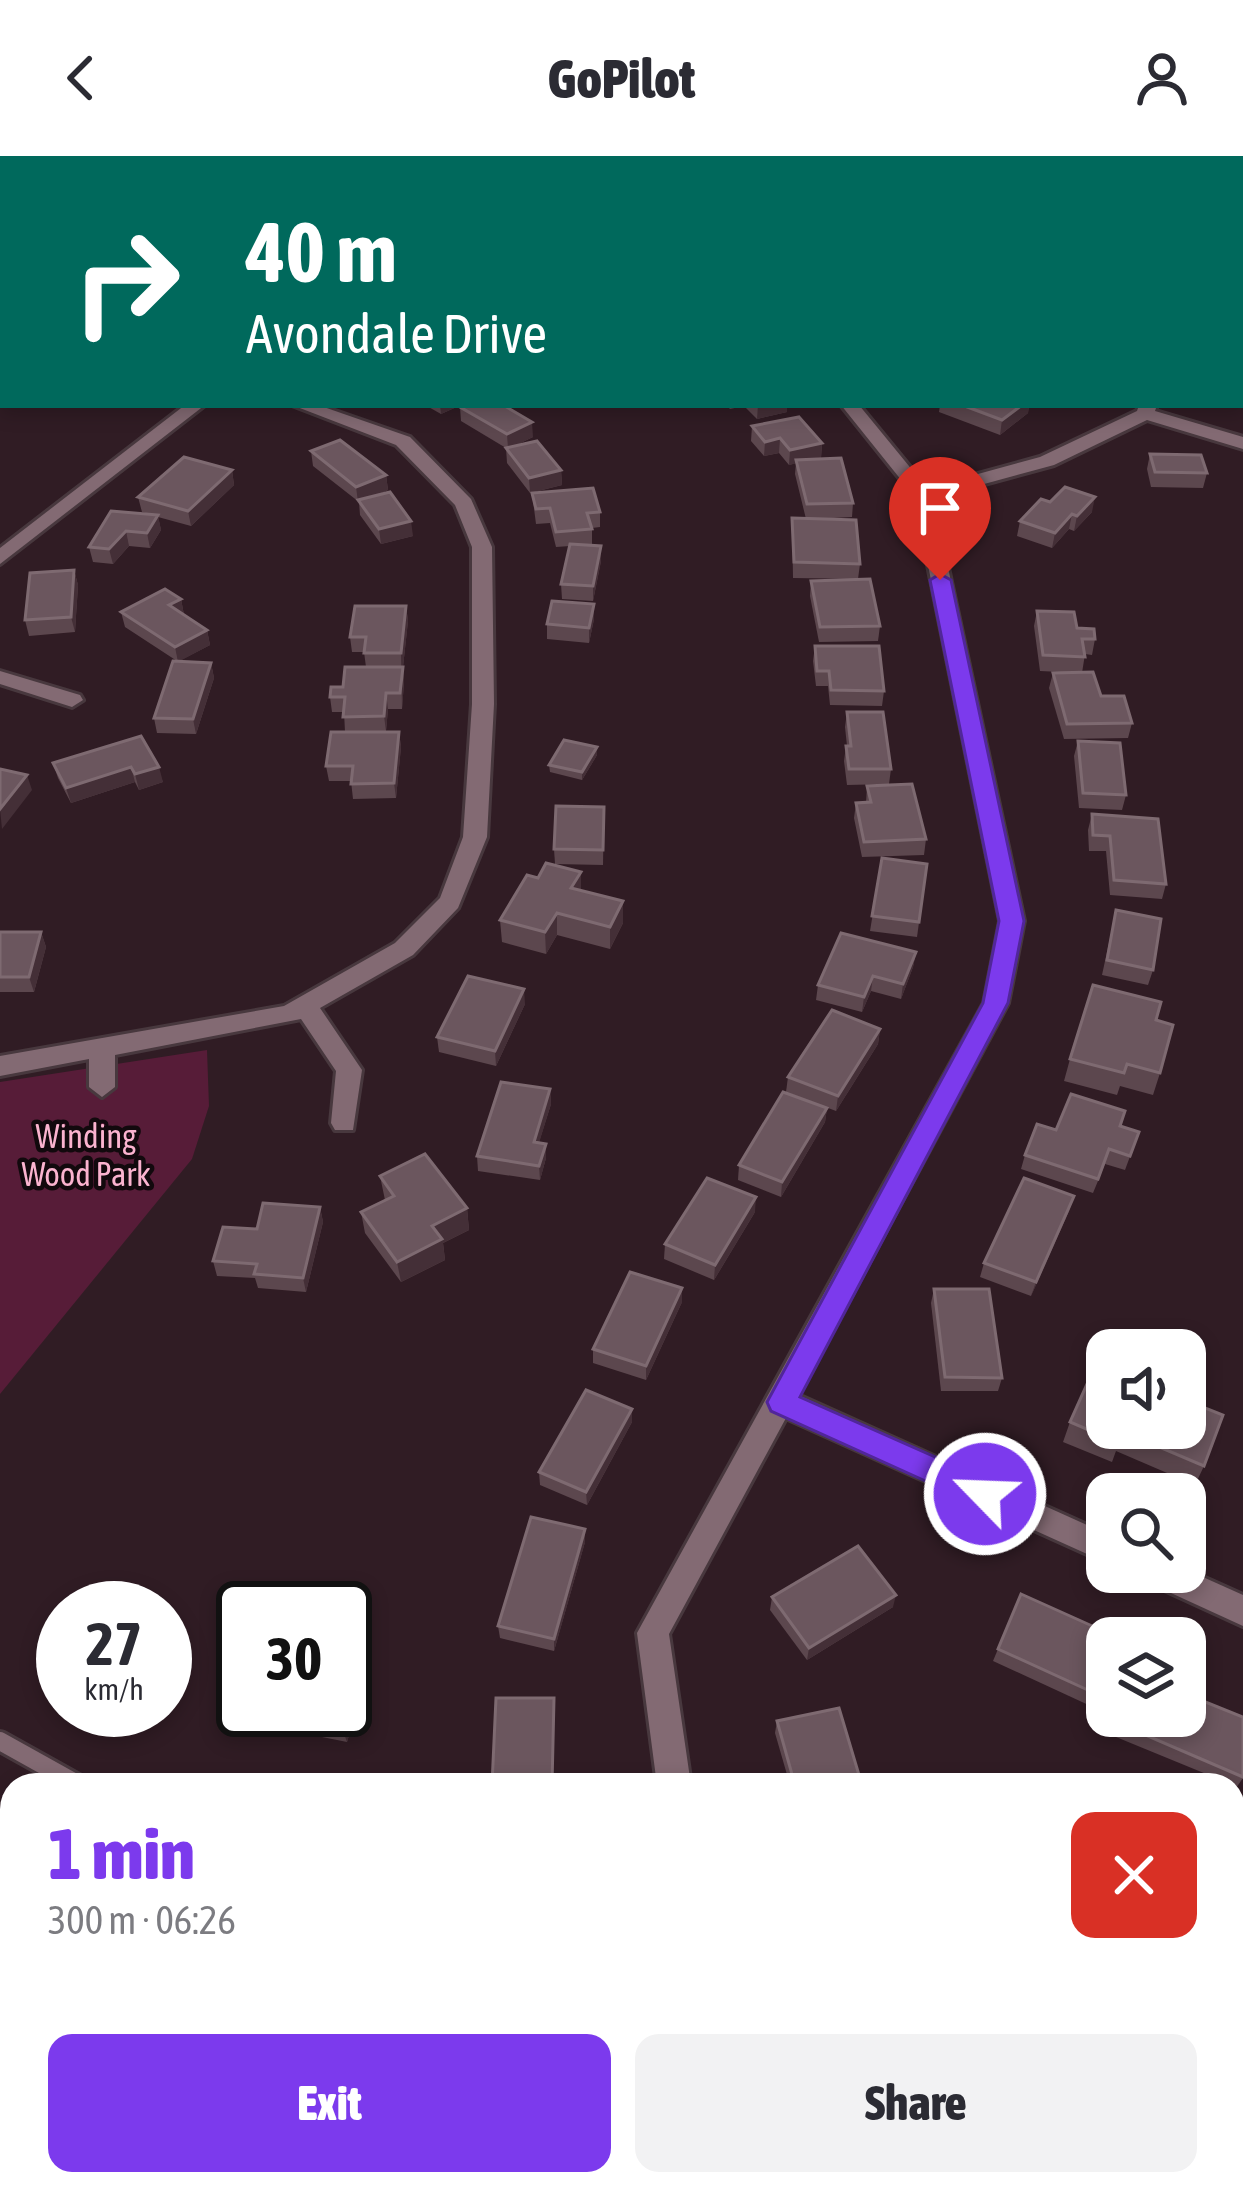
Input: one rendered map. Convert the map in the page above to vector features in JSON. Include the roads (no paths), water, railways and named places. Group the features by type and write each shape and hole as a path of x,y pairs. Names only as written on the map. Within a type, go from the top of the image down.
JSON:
{"street":[{"path":"0,558 192,408"},
{"path":"0,1066 290,1014 404,949 450,902 475,837 483,704 482,547 464,503 432,465 403,441 310,408"},
{"path":"672,1773 652,1633 996,1003 1012,921 922,495 852,408"},
{"path":"922,495 1047,461 1146,410 1243,443"},
{"path":"0,676 72,700"},
{"path":"304,1006 349,1070 344,1123"},
{"path":"102,1047 102,1087"},
{"path":"782,1402 1086,1540"},
{"path":"1205,1593 1243,1610"}],"lane":[{"path":"0,1741 57,1773"}],"park label":[{"name":"Winding Wood Park","path":"86,1155"}]}
